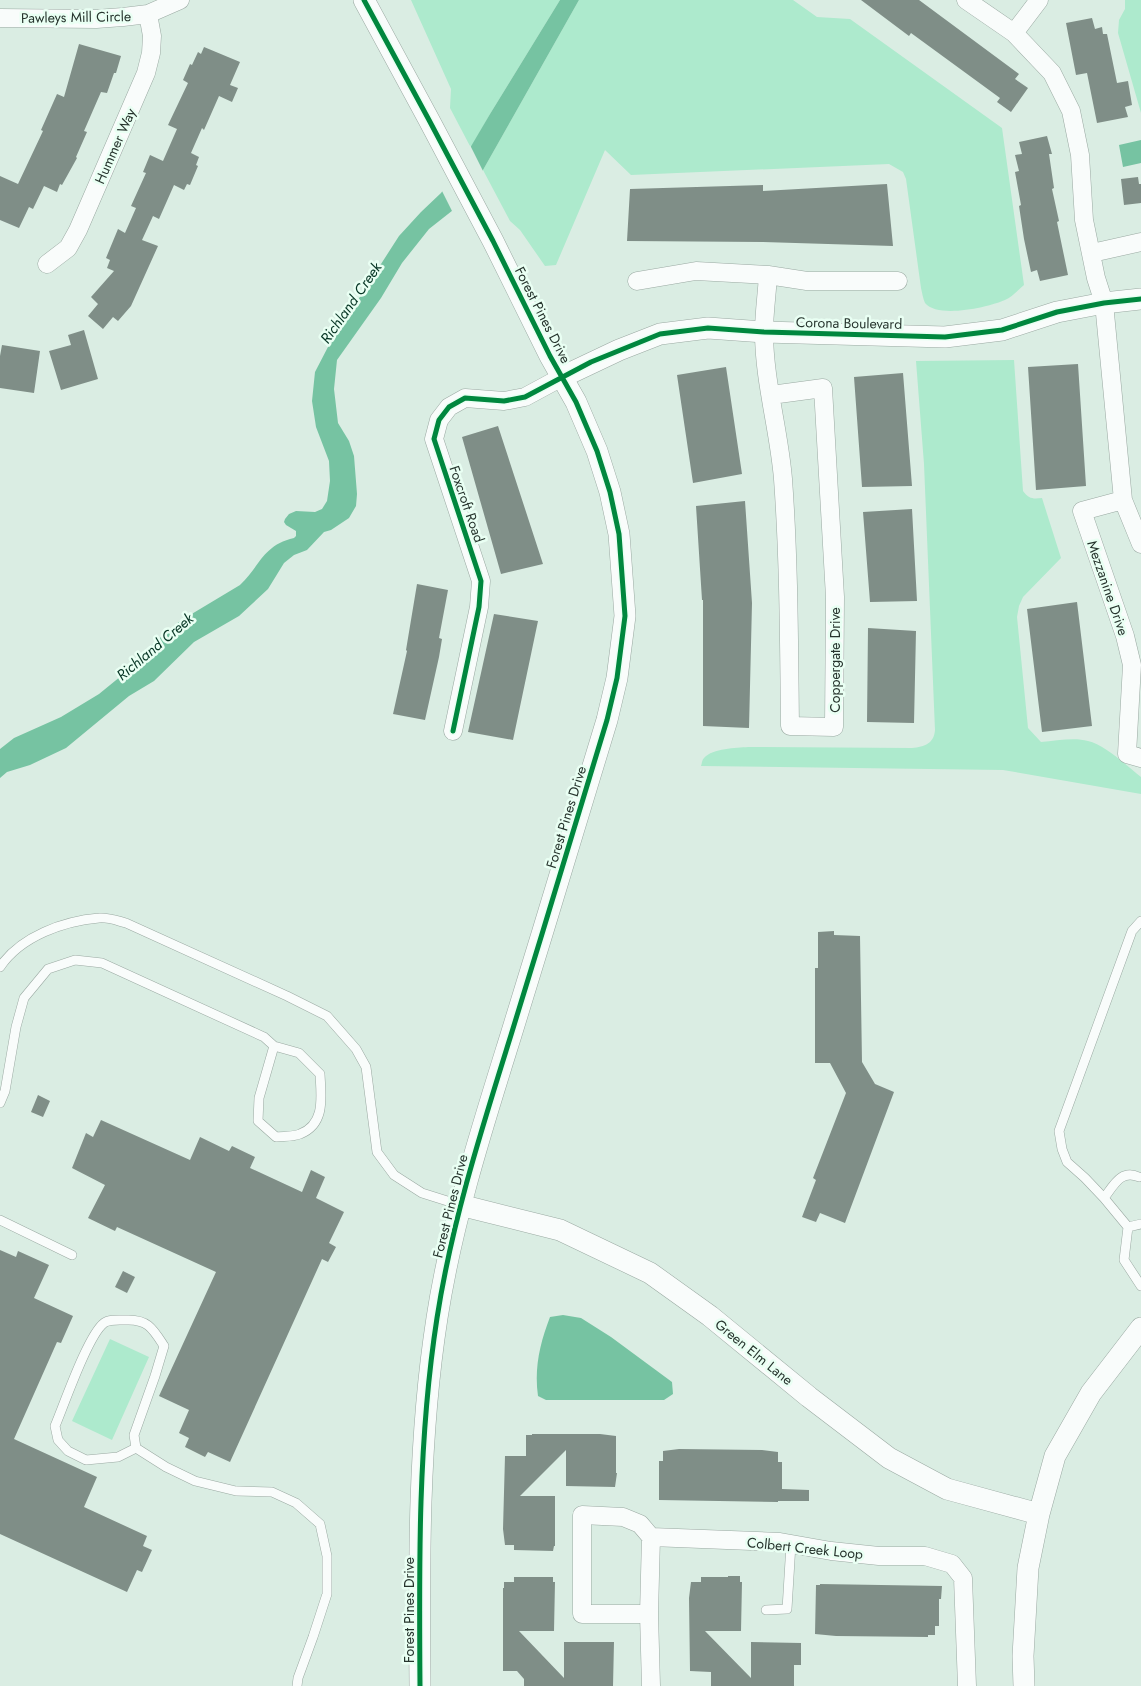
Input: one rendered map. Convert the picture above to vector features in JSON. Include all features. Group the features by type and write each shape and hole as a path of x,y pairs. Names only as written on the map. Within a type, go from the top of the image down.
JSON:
{"street":[{"name":"Pawleys Mill Circle","path":"0,18 96,19 148,14 180,0"},
{"name":"Forest Pines Drive","path":"364,0 429,120 590,432 610,492 619,534 625,616 617,678 607,720 472,1162 460,1205 437,1318 425,1434 420,1520 420,1686"},
{"path":"966,0 1014,32 1052,73 1071,111 1080,155 1084,220 1096,278 1104,303 1123,500 1141,544"},
{"path":"1014,32 1039,0"},
{"name":"Hummer Way","path":"47,264 68,248 78,230 133,106 146,73 151,53 152,36 148,14"},
{"path":"1092,252 1141,242"},
{"path":"637,281 696,271 768,275 807,281 898,281"},
{"name":"Coppergate Drive","path":"768,275 764,332 771,395 783,478 788,588 790,726 834,727 835,588 823,388 771,395"},
{"name":"Corona Boulevard","path":"562,377 619,350 660,334 708,328 764,332 945,337 1002,330 1057,312 1104,303 1141,299"},
{"name":"Foxcroft Road","path":"453,731 480,607 481,581 434,440 438,420 449,407 465,398 504,401 525,397 562,377"},
{"name":"Mezzanine Drive","path":"1123,500 1082,511 1126,636 1132,665 1127,754 1141,758"},
{"name":"Green Elm Lane","path":"460,1205 560,1230 650,1273 710,1316 809,1397 889,1458 947,1489 1039,1514"},
{"path":"1024,1686 1023,1656 1028,1568 1039,1514 1055,1456 1091,1393 1141,1328"},
{"path":"649,1614 582,1614 582,1516 623,1517 640,1524 651,1537 649,1614 651,1686"},
{"name":"Colbert Creek Loop","path":"651,1537 780,1542 831,1551 879,1556 925,1556 952,1564 963,1578 967,1686"}],"lane":[{"path":"0,967 6,958 33,938 62,925 101,918 126,922 328,1016 356,1049 366,1067 378,1152 394,1175 422,1193 460,1205"},
{"path":"1141,921 1132,931 1059,1131 1062,1150 1067,1162 1104,1198 1128,1227 1124,1260 1141,1286"},
{"path":"0,1104 5,1091 16,1027 24,998 48,969 75,960 102,963 264,1037 274,1046 299,1053 320,1074 321,1108 315,1124 299,1135 276,1137 258,1121 259,1098 274,1046"},
{"path":"1104,1198 1121,1176 1132,1174 1139,1177"},
{"path":"0,1220 72,1255"},
{"path":"1128,1227 1141,1224"},
{"path":"136,1319 152,1327 164,1346 134,1435 136,1448 118,1456 86,1460 68,1451 58,1440 56,1426 93,1335 105,1322 136,1319"},
{"path":"136,1448 195,1481 236,1491 272,1492 296,1503 320,1524 327,1556 327,1594 298,1678 297,1686"},
{"path":"766,1610 787,1609 792,1544"}],"shaded area":[{"path":"411,0 560,0 471,148 450,108 451,89"},
{"path":"579,0 793,0 817,17 850,19 1002,128 1024,285 1005,300 988,306 952,311 932,308 925,303 921,288 906,179 903,172 889,164 631,175 605,150 556,265 545,266 520,230 510,221 483,170"},
{"path":"1125,0 1141,0 1141,113 1118,33 1119,20 1125,9"},
{"path":"1014,360 1023,491 1031,498 1042,498 1061,558 1023,597 1019,606 1017,617 1028,728 1041,742 1077,739 1095,743 1116,756 1141,777 1141,794 1003,770 701,766 703,759 713,752 731,748 912,748 921,747 931,741 935,730 924,464 916,361"},
{"path":"110,1339 149,1357 112,1440 72,1421"}],"water":[{"name":"Richland Creek","path":"560,0 579,0 483,170 462,203 429,229 402,263 381,298 337,360 334,389 338,423 349,441 354,456 357,494 356,506 349,518 331,530 324,532 307,550 294,555 284,563 268,589 239,616 194,642 154,681 129,696 66,748 30,765 7,772 0,778 0,749 14,738 61,717 99,694 126,672 154,643 180,621 240,585 269,551 296,536 296,531 284,522 289,514 296,511 315,512 322,509 327,501 330,481 329,461 316,427 312,401 315,372 329,345 399,236 441,193 453,177"},
{"path":"1141,140 1141,163 1123,167 1119,145"},
{"path":"563,1315 581,1318 611,1337 672,1382 673,1394 664,1400 546,1400 538,1396 537,1366 543,1336 550,1317"}],"pier":[{"path":"470,145 484,173 464,205 453,213 441,189"}],"building":[{"path":"861,0 919,0 1019,74 1015,79 1028,88 1011,112 997,102 1000,98 911,33 909,36"},
{"path":"1092,18 1095,29 1102,27 1103,34 1107,34 1117,83 1128,81 1132,105 1125,107 1128,117 1097,123 1087,73 1076,75 1066,23"},
{"path":"79,44 121,56 116,73 114,73 107,93 101,92 84,131 87,132 77,158 62,185 60,184 57,192 44,186 33,209 29,207 19,228 0,220 0,176 18,184 43,131 41,130 57,94 64,97"},
{"path":"204,47 240,62 230,85 238,88 232,102 219,96 204,130 202,128 191,153 199,157 196,165 198,166 190,185 187,184 184,190 174,185 159,219 153,216 142,240 158,246 131,306 118,321 113,317 103,329 88,316 98,304 91,297 114,271 107,268 110,260 106,258 118,229 125,233 136,208 131,206 146,173 143,172 150,155 163,161 177,129 168,125 188,83 183,80 190,64 192,65 198,52 201,54"},
{"path":"1047,136 1052,154 1049,154 1054,188 1052,189 1068,275 1040,281 1037,270 1031,272 1024,239 1019,206 1021,205 1015,172 1019,171 1015,155 1022,154 1019,142"},
{"path":"1138,177 1139,184 1141,184 1141,203 1124,205 1121,179"},
{"path":"887,184 893,246 763,242 627,241 630,189 763,185 763,191"},
{"path":"84,330 98,379 61,390 49,351 71,345 68,335"},
{"path":"2,345 40,351 34,393 0,388"},
{"path":"1078,364 1086,486 1036,490 1028,367"},
{"path":"726,367 742,474 693,483 677,375"},
{"path":"903,373 912,486 862,487 854,377"},
{"path":"498,426 543,564 501,574 462,437"},
{"path":"745,501 752,603 749,728 703,726 703,600 696,506"},
{"path":"912,509 917,601 870,602 863,512"},
{"path":"417,584 448,590 439,638 442,639 439,657 425,720 393,714 407,651"},
{"path":"1077,602 1092,726 1042,732 1027,609"},
{"path":"494,614 538,621 513,740 468,732"},
{"path":"868,628 916,631 914,723 867,722"},
{"path":"834,931 834,935 860,936 862,1062 875,1084 894,1092 845,1223 820,1213 816,1222 802,1217 816,1180 813,1178 846,1093 830,1063 815,1063 815,968 818,968 818,932"},
{"path":"38,1095 50,1101 43,1117 31,1112"},
{"path":"101,1120 190,1160 200,1137 229,1151 232,1146 255,1157 250,1168 302,1192 311,1170 325,1177 316,1198 344,1212 329,1243 336,1247 328,1262 322,1259 230,1462 208,1452 205,1457 185,1447 189,1438 179,1433 189,1410 159,1396 216,1272 117,1227 115,1231 88,1218 105,1185 72,1168 86,1133 93,1137"},
{"path":"0,1250 16,1257 18,1251 49,1265 34,1298 73,1316 61,1343 57,1342 14,1439 97,1477 84,1507 147,1536 143,1546 152,1550 142,1572 137,1570 127,1592 0,1534"},
{"path":"123,1271 135,1277 127,1293 115,1287"},
{"path":"600,1434 616,1436 617,1473 615,1487 566,1486 566,1450 520,1496 555,1496 555,1546 553,1551 514,1550 514,1545 505,1545 503,1529 505,1456 526,1456 526,1435"},
{"path":"679,1449 762,1450 778,1452 778,1462 782,1462 782,1489 809,1490 809,1501 659,1500 659,1461 663,1461 663,1451"},
{"path":"740,1576 740,1582 742,1582 741,1631 705,1631 751,1678 751,1642 801,1643 801,1665 794,1665 794,1686 711,1686 711,1672 690,1671 689,1598 691,1582 701,1582 701,1577"},
{"path":"514,1577 553,1577 553,1582 555,1582 554,1631 519,1631 564,1678 564,1642 614,1642 613,1686 524,1686 524,1679 517,1671 503,1671 503,1588 504,1582 514,1582"},
{"path":"816,1585 942,1586 941,1599 939,1599 939,1626 935,1626 935,1635 928,1635 928,1637 815,1634"}],"cycle path":[{"path":"364,0 493,241 550,356 576,402 597,451 610,492 619,534 625,616 617,678 607,720 479,1140 459,1210 443,1282 431,1364 423,1456 420,1548 420,1686"},
{"path":"453,731 479,607 481,581 434,439 439,420 449,407 465,398 504,401 525,397 591,362 660,334 708,328 764,332 945,337 1002,330 1057,312 1104,303 1141,299"}]}
